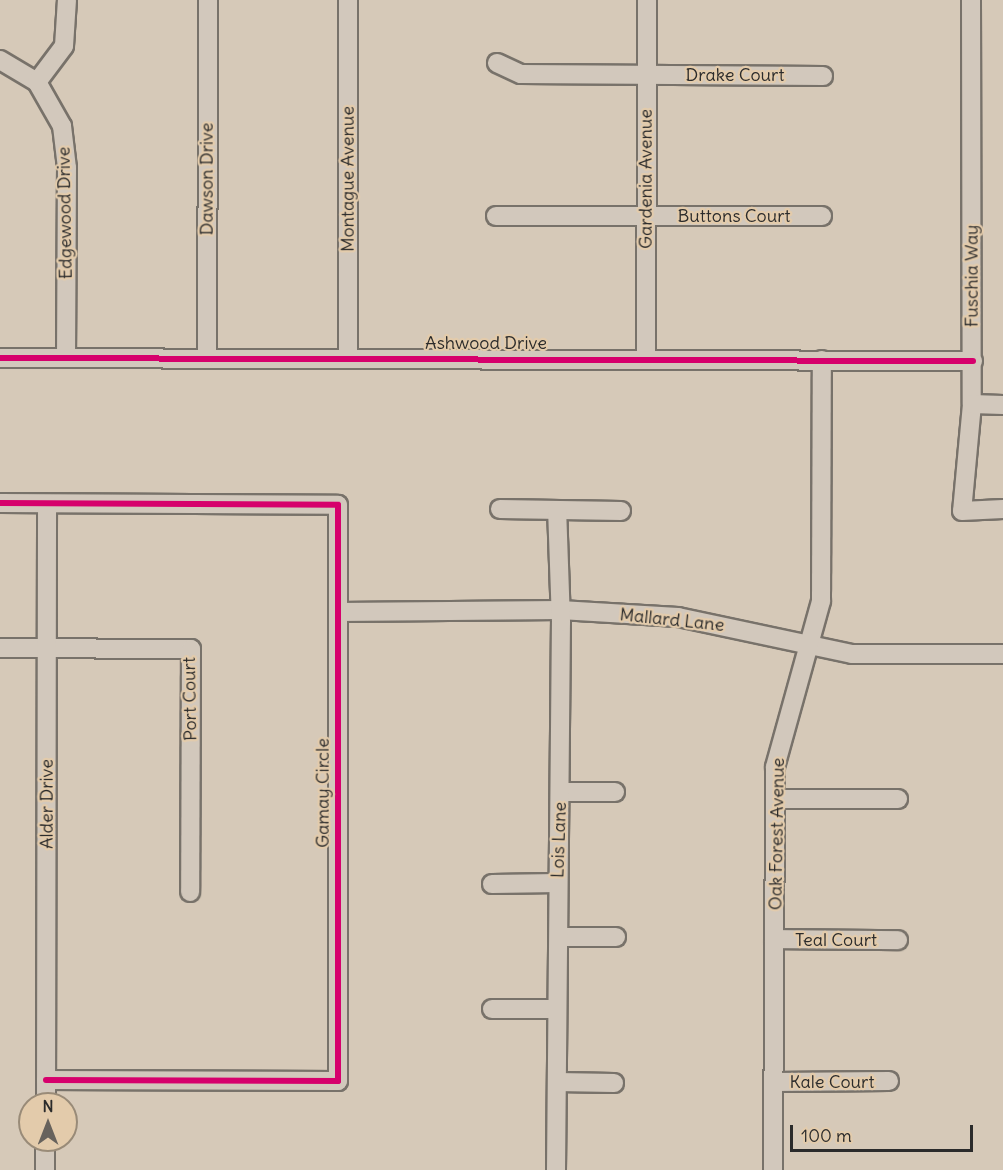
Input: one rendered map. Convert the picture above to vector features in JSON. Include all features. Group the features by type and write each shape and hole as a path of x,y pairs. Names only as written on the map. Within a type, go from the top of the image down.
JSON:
{"street":[{"path":"37,82 64,46 67,0"},
{"name":"Dawson Drive","path":"207,358 208,0"},
{"name":"Montague Avenue","path":"348,0 348,358"},
{"name":"Gardenia Avenue","path":"646,358 647,0"},
{"name":"Fuschia Way","path":"971,0 973,361 972,404 962,511 1003,509"},
{"name":"Edgewood Drive","path":"0,60 37,82 53,104 63,136 66,358"},
{"name":"Drake Court","path":"497,63 521,74 823,75"},
{"name":"Buttons Court","path":"496,216 822,216"},
{"name":"Ashwood Drive","path":"0,358 646,358 973,361"},
{"name":"Oak Forest Avenue","path":"773,1170 775,799 779,746 810,646 822,587 822,360"},
{"path":"972,404 1003,405"},
{"path":"0,503 46,504"},
{"name":"Gamay Circle","path":"46,504 338,505 339,612 338,1080 46,1080"},
{"name":"Alder Drive","path":"46,504 46,1092"},
{"path":"500,510 621,510"},
{"name":"Lois Lane","path":"556,510 560,610 561,792 556,1170"},
{"name":"Mallard Lane","path":"339,612 560,610 703,619 810,646 852,654 1003,654"},
{"path":"0,648 47,648"},
{"name":"Port Court","path":"47,648 191,649 190,892"},
{"path":"561,792 615,792"},
{"path":"775,799 898,800"},
{"path":"492,884 558,883"},
{"path":"559,937 616,937"},
{"name":"Teal Court","path":"774,939 898,940"},
{"path":"492,1008 558,1008"},
{"name":"Kale Court","path":"774,1082 889,1081"},
{"path":"557,1082 614,1083"},
{"path":"45,1152 45,1170"}],"cycle path":[{"path":"0,358 973,361"},
{"path":"0,503 338,505 338,1081 46,1080"}]}
